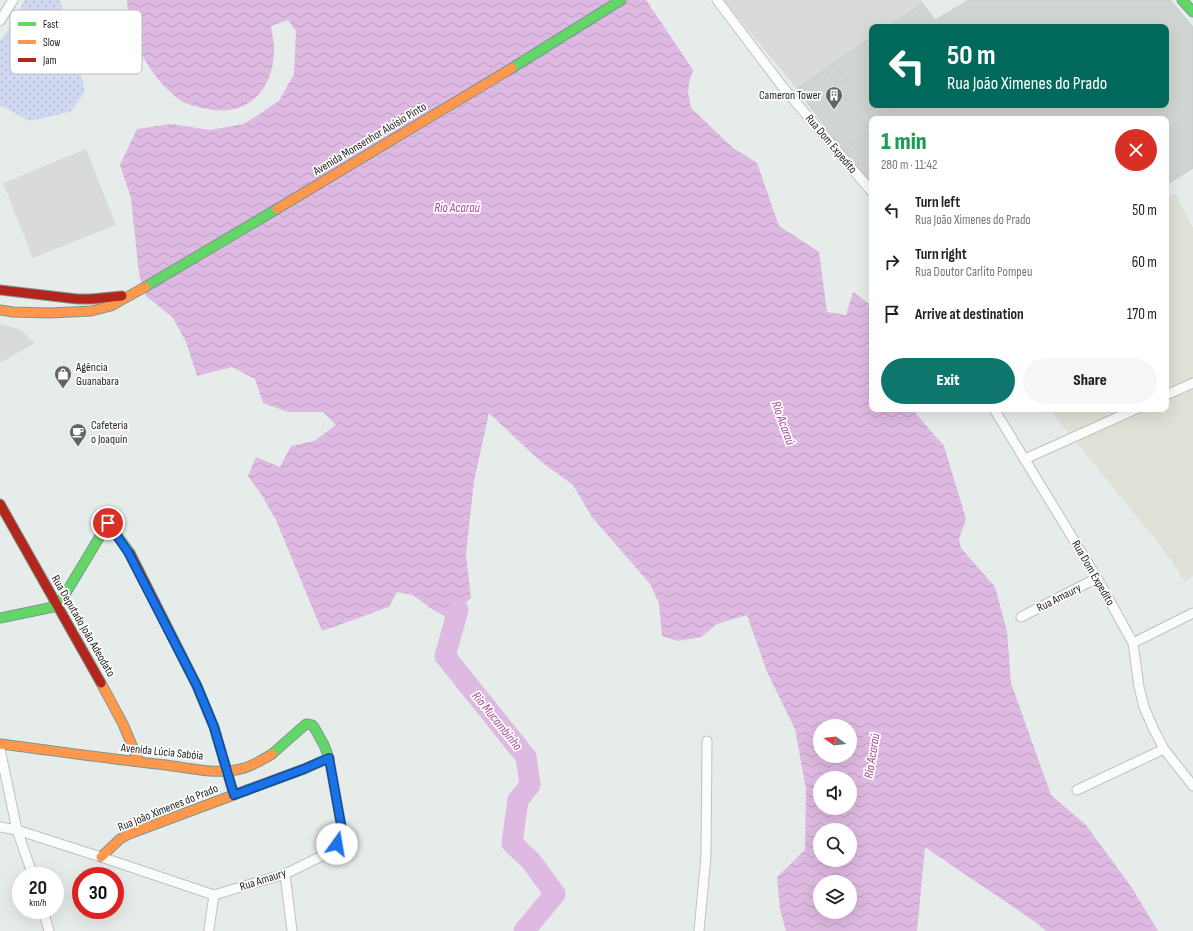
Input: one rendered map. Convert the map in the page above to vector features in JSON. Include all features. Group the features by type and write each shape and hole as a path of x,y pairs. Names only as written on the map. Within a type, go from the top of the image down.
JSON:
{"street":[{"path":"0,21 13,0"},
{"name":"Avenida Monsenhor Aloísio Pinto","path":"0,310 13,312 50,313 91,311 111,306 168,274 489,82 621,0"},
{"name":"Rua Dom Expedito","path":"717,0 782,86 869,188"},
{"path":"1182,0 1193,12"},
{"name":"Avenida Monsenhor Aloísio Pinto","path":"0,290 77,300 91,300 130,295"},
{"path":"1169,394 1193,383"},
{"name":"Rua Dom Expedito","path":"996,412 1097,578 1133,643 1139,687 1144,707 1164,749 1193,786"},
{"path":"1025,459 1129,412"},
{"name":"Rua Deputado João Adeodato","path":"0,504 97,675 123,724 139,762"},
{"path":"0,618 58,606 108,523 128,552 197,686 214,727 234,795"},
{"name":"Rua Amaury","path":"1021,617 1097,578"},
{"path":"1133,643 1193,613"},
{"name":"Avenida Lúcia Sabóia","path":"0,744 228,772 261,762 306,724 309,724 314,727 329,758"},
{"path":"699,931 706,856 706,741"},
{"path":"0,749 17,830 30,867"},
{"path":"1077,790 1164,749"},
{"name":"Rua Amaury","path":"214,895 285,874 322,856 337,844 342,830 329,758"},
{"name":"Rua João Ximenes do Prado","path":"101,857 120,839 129,834 329,758"},
{"path":"0,827 17,830 214,895 210,930 199,931"},
{"path":"285,874 292,931"},
{"path":"46,919 49,931"}],"shaded area":[{"path":"24,0 60,0 63,10 19,10"},
{"path":"723,0 922,0 923,4 893,24 869,24 869,40 797,89"},
{"path":"10,28 10,74 81,74 85,92 70,112 29,121 0,105 0,40"},
{"path":"86,149 116,225 33,258 3,183"},
{"path":"1175,193 1193,228 1193,576 1185,581 1161,546 1051,412 1169,412 1169,195"},
{"path":"0,324 19,329 35,343 0,363"}],"water":[{"name":"Rio Acaraú","path":"127,0 646,0 693,70 688,92 691,108 733,148 757,163 779,226 819,252 827,312 846,315 853,292 869,304 869,412 915,412 944,446 966,519 959,539 961,548 995,587 1007,631 1011,683 1051,795 1086,825 1132,888 1158,931 1046,931 925,847 917,931 786,931 780,909 777,877 805,850 806,789 795,729 767,672 747,615 717,624 701,637 678,641 662,636 659,603 650,584 592,517 573,485 540,461 489,413 474,481 466,554 471,598 448,618 430,608 413,595 397,592 389,607 322,631 276,520 261,494 248,476 256,457 280,467 291,446 314,441 336,425 323,412 288,412 263,403 255,379 232,367 197,376 186,342 173,318 146,296 139,274 131,198 120,165 137,129 171,124 210,130 244,124 279,101 294,74 296,31 288,20 271,26 274,50 272,67 268,79 263,90 255,98 245,105 234,109 208,109 184,102 168,90 152,71 142,54 142,10 128,10"}],"building":[{"path":"969,0 1170,0 1193,27 1193,168 1169,183 1169,116 869,116 869,182 797,89 869,39 869,108 1169,108 1169,24 893,24 923,4 935,20"},
{"path":"863,43 869,52 869,108 899,108 887,116 870,116 834,64"},
{"name":"Cameron Tower","path":"825,71 869,129 869,131 844,151 797,89"}],"waterway":[{"name":"Rio Mucambinho","path":"458,610 445,656 526,757 530,785 518,800 512,843 531,861 555,894 524,931"}],"traffic: fast":[{"path":"512,68 621,0"},
{"path":"1182,0 1193,12"},
{"path":"145,287 277,209"},
{"path":"0,618 58,606 108,523 130,553"},
{"path":"247,790 329,758 314,727 306,724 272,754"}],"traffic: slow":[{"path":"277,209 512,68"},
{"path":"0,310 13,312 50,313 91,311 111,306 145,287"},
{"path":"101,683 123,724 139,762"},
{"path":"0,744 201,770 219,771 246,768 272,754"},
{"path":"101,857 120,839 129,834 247,790"}],"traffic: jam":[{"path":"0,290 77,299 122,296"},
{"path":"0,504 101,683"},
{"path":"130,553 197,686 214,727 234,795"}],"place":[{"name":"Cameron Tower","path":"834,110"},
{"name":"Agência Guanabara","path":"63,389"},
{"name":"Cafeteria o Joaquin","path":"78,447"}],"route":[{"path":"108,523 128,552 197,686 214,727 234,795 329,758 342,830 337,844"}]}
